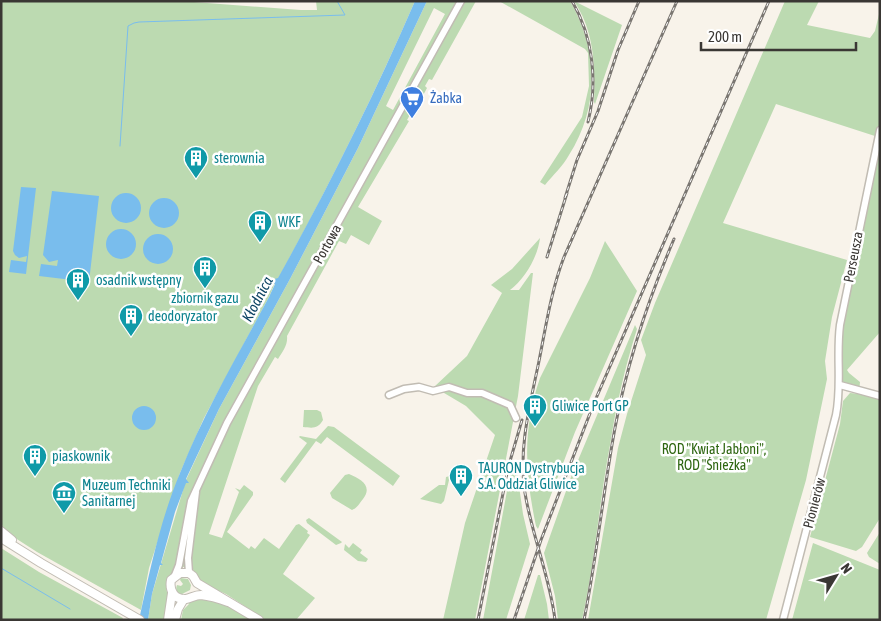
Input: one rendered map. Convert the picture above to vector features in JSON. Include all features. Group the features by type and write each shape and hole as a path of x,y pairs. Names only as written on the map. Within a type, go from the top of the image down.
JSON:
{"main road":[{"path":"1,531 41,563"},
{"path":"1,538 140,620"},
{"path":"1,543 30,560 41,563"},
{"path":"168,620 172,593 170,585 175,575 190,573 196,579 196,592 193,596"},
{"path":"197,584 259,620"},
{"path":"172,593 184,599 201,595 228,602"},
{"path":"175,620 178,609 184,599"}],"street":[{"name":"Portowa","path":"175,575 179,565 189,507 220,437 243,392 461,1"},
{"name":"Perseusza","path":"840,385 838,348 840,325 876,161 880,130"},
{"path":"840,385 880,396"},
{"name":"Pionierów","path":"784,620 836,416 840,385"},
{"path":"389,395 404,389 419,387 433,391 449,387 467,392 482,393 510,405 516,418"},
{"name":"Portowa","path":"190,573 188,558 197,488"}],"green space":[{"path":"1,1 181,1 317,10 316,1 415,1 367,107 333,176 278,279 271,280 271,282 275,283 269,297 204,418 180,473 149,568 141,610 37,552 9,534 1,524"},
{"path":"427,1 476,1 432,80 429,79 425,86 427,88 413,114 411,113 407,120 409,121 358,207 382,221 369,245 351,235 346,244 339,241 287,336 287,342 283,351 278,359 275,357 258,386 209,534 222,538 239,492 235,488 240,490 244,485 253,492 253,495 227,532 249,549 251,546 255,549 264,538 279,549 296,525 299,524 310,535 283,574 315,598 296,620 266,620 226,594 203,584 192,568 176,566 166,585 168,600 164,620 148,620 152,594 186,480 219,409 290,279 358,148","holes":["434,8 445,14 393,110 386,106"]},
{"path":"499,1 570,1 586,39 592,78 586,117 567,159 545,185 540,182 582,117 589,86 588,53 585,49"},
{"path":"574,1 622,25 595,104 594,63 590,38 581,13"},
{"name":"ROD \"Kwiat Jabłoni\", ROD \"Śnieżka\"","path":"785,1 819,1 807,25 870,38 875,31 880,10 880,332 847,370 860,382 859,393 880,400 880,518 862,547 856,551 810,537 840,424 843,401 850,393 860,394 840,385 838,348 878,137 776,104 723,223 847,260 832,317 825,361 827,379 806,480 766,620 588,620 618,448 646,355 641,340 655,303"},
{"path":"540,238 537,252 530,267 521,280 510,290 519,290 531,273 533,273 518,396 475,620 443,620 465,523 495,435 466,406 434,387 467,356 502,293 491,285 512,269"},
{"path":"605,241 637,291 575,432 538,529 529,488 527,452 530,416 534,397 540,378 590,278"},
{"path":"635,325 637,329 612,430 582,620 558,620 555,596 544,553 571,477"},
{"path":"304,410 317,410 321,412 323,420 315,427 303,427"},
{"path":"328,426 334,427 400,476 393,486 327,437 321,444 316,441 285,483 280,479 307,443 299,437 316,439"},
{"path":"512,471 517,472 523,514 530,544 506,620 483,620 509,480"},
{"path":"349,474 364,483 367,490 357,507 352,510 332,498 330,493 345,475"},
{"path":"450,476 444,501 441,504 420,499 439,485 445,485 446,477"},
{"path":"309,518 342,542 336,545 307,523 306,520"},
{"path":"880,532 880,564 869,557 867,553"},
{"path":"353,543 362,550 360,553 368,559 366,562 358,561 344,550 345,544 349,548"},
{"path":"813,543 880,570 880,620 792,620"},
{"path":"1,548 39,572 123,618 122,620 1,620"},
{"path":"538,575 540,575 549,620 524,620"},
{"path":"181,578 188,579 191,585 190,590 180,595 176,588 177,585 181,586 183,584 180,580"},
{"path":"198,597 226,604 252,620 181,620 183,610 189,604 188,602"}],"water":[{"path":"415,1 427,1 358,148 290,279 219,409 186,479 189,483 186,483 175,512 161,563 163,565 160,565 152,594 148,620 139,620 161,527 189,450 269,297 275,284 271,280 278,278 350,141"},
{"path":"21,187 36,188 26,274 9,272 11,260 26,262 27,256 19,258 13,251"},
{"path":"52,191 99,196 89,282 39,276 41,264 57,266 58,260 49,262 43,255"},
{"path":"126,193 136,198 141,208 136,218 126,223 116,218 111,208 116,198"},
{"path":"164,198 174,203 179,213 174,223 164,228 154,223 149,213 154,203"},
{"path":"121,229 131,234 136,244 131,254 121,259 111,254 106,244 111,234"},
{"path":"158,234 168,239 173,249 168,259 158,264 148,259 143,249 148,239"},
{"path":"144,406 152,410 156,418 152,426 144,430 136,426 132,418 136,410"}],"waterway":[{"path":"120,146 128,26 139,22 345,15 337,1"},
{"path":"1,568 70,609"}],"railway":[{"path":"572,1 585,29 592,60 593,91 588,122"},
{"path":"565,198 577,160 598,111 618,50 639,1"},
{"path":"555,620 553,604 525,493 523,460 529,410 559,270 677,1"},
{"path":"514,620 541,540 594,403 769,1"},
{"path":"547,257 567,193"},
{"path":"584,620 620,404 639,332 674,239"},
{"path":"478,620 508,468 522,420"}],"place":[{"name":"Żabka","path":"412,119"},
{"name":"sterownia","path":"196,179"},
{"name":"WKF","path":"260,243"},
{"name":"zbiornik gazu","path":"205,289"},
{"name":"osadnik wstępny","path":"78,301"},
{"name":"deodoryzator","path":"131,337"},
{"name":"Gliwice Port GP","path":"535,427"},
{"name":"piaskownik","path":"35,477"},
{"name":"TAURON Dystrybucja S.A. Oddział Gliwice","path":"461,497"},
{"name":"Muzeum Techniki Sanitarnej","path":"64,514"}],"water label":[{"name":"Kłodnica","path":"257,299"}]}
